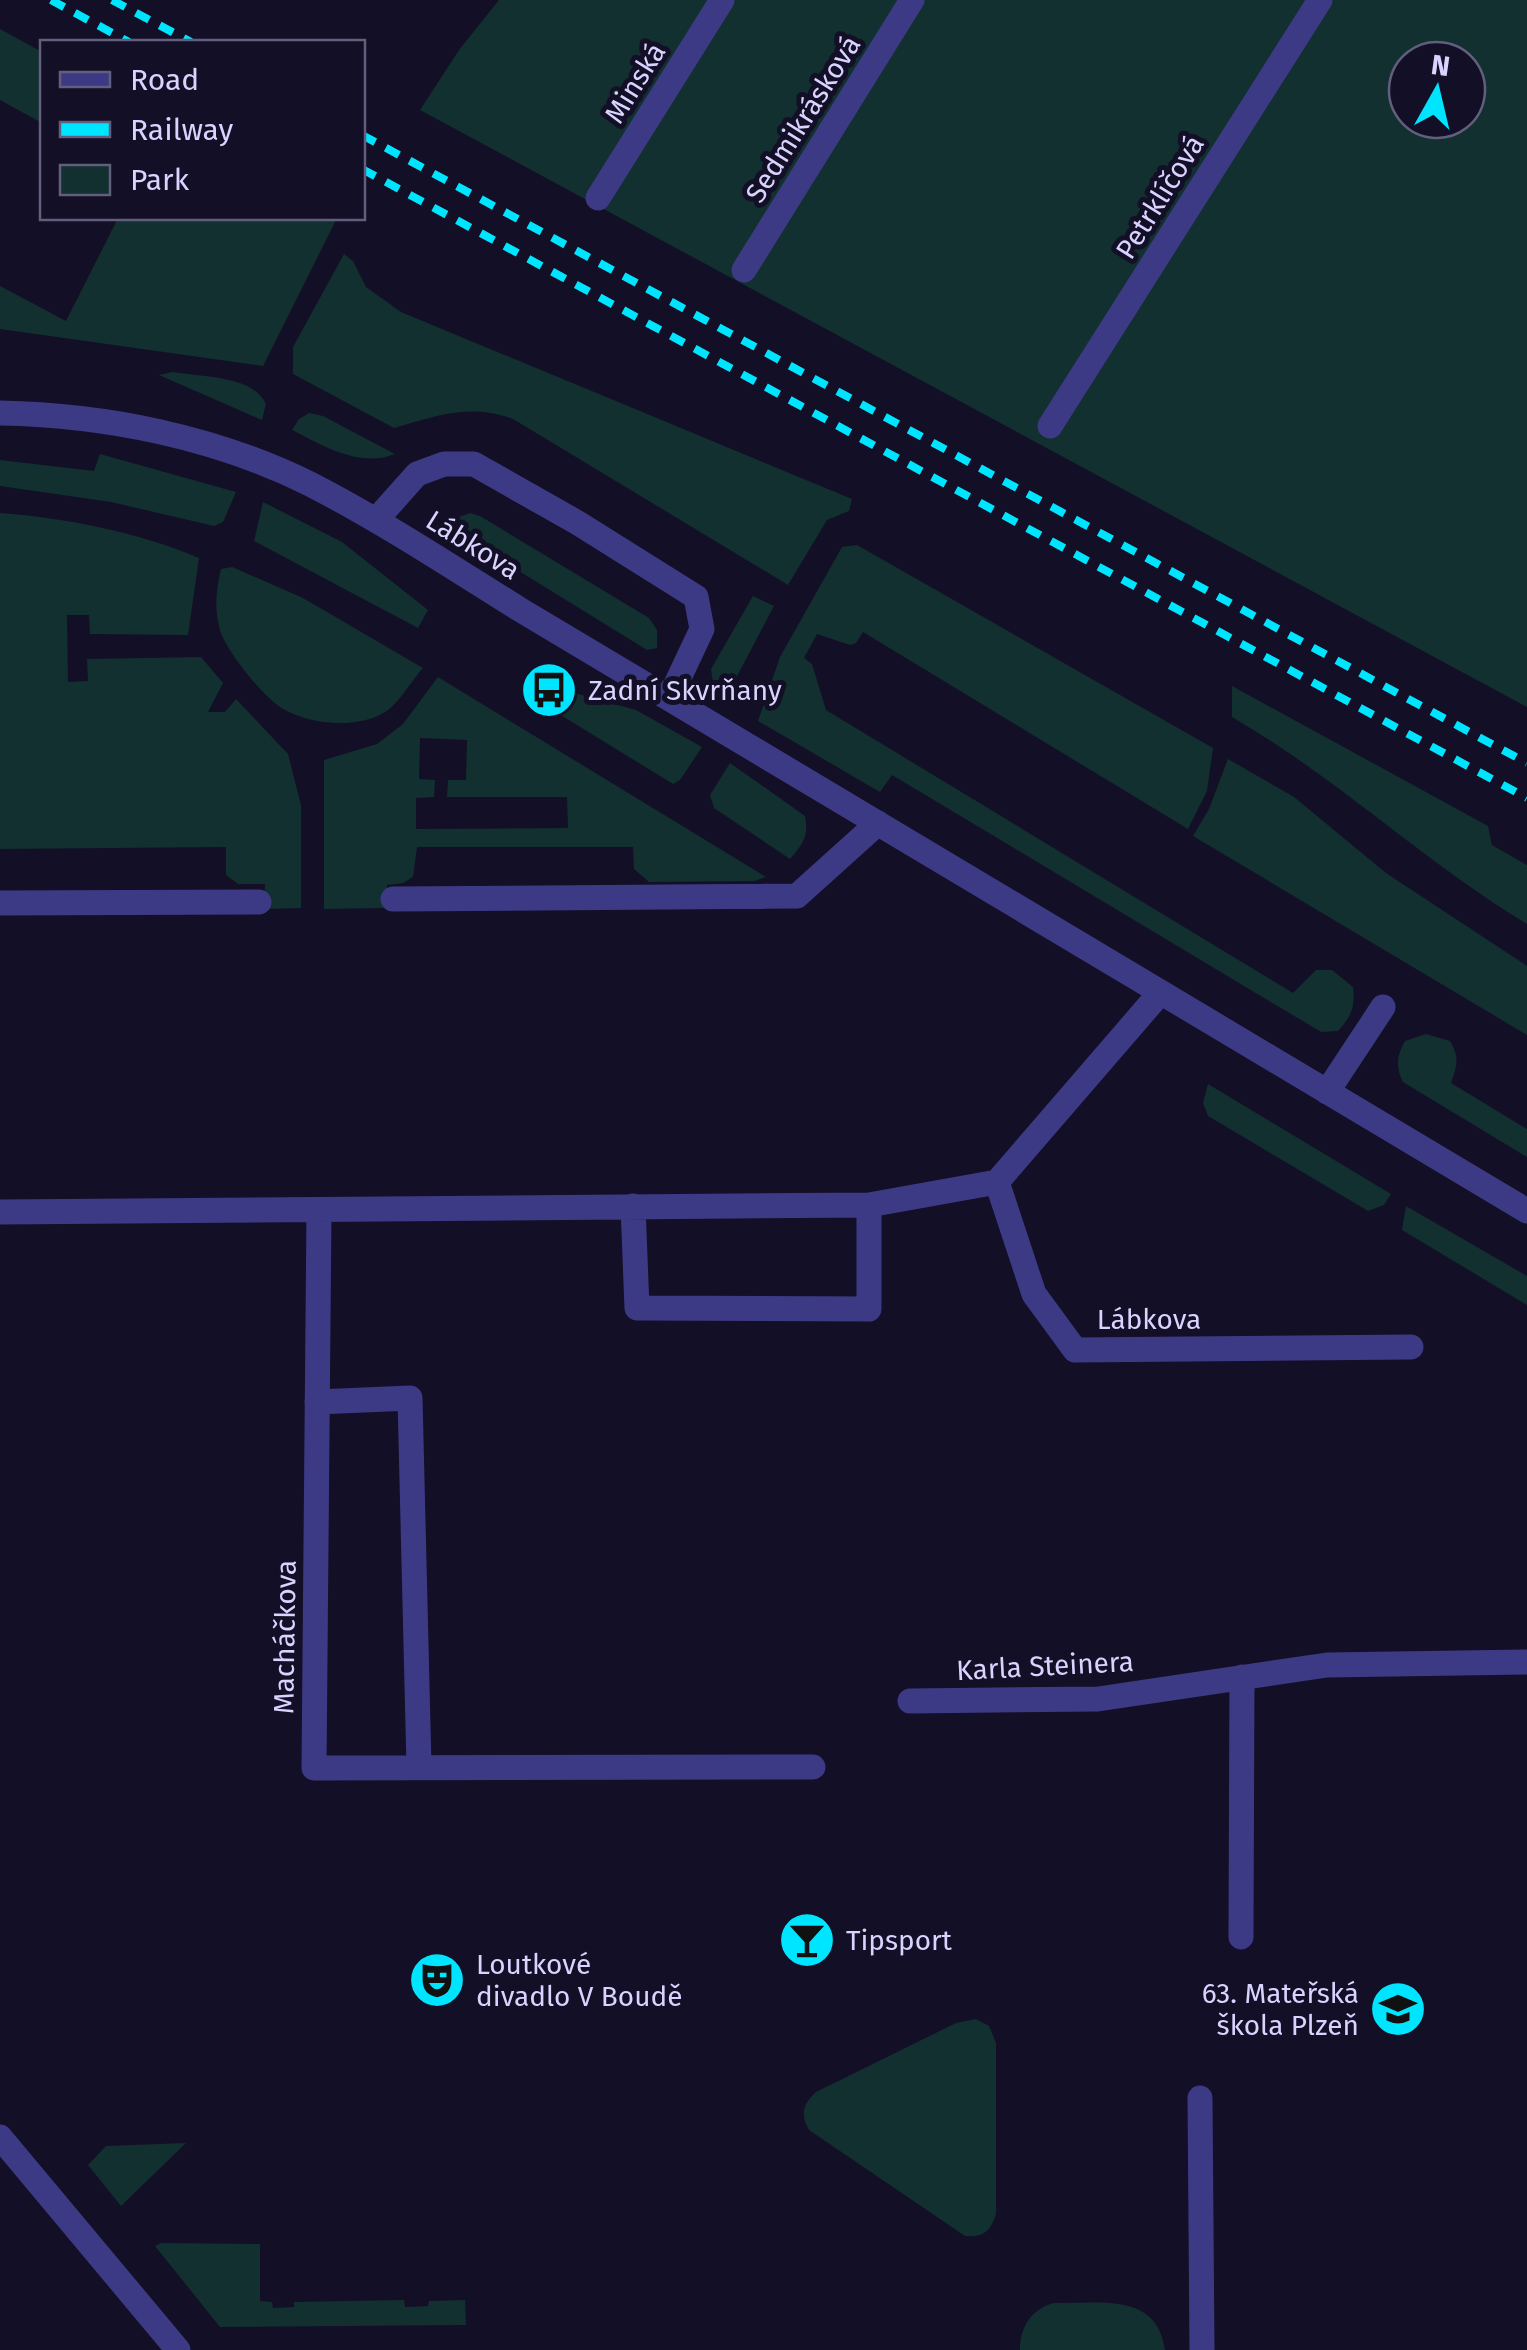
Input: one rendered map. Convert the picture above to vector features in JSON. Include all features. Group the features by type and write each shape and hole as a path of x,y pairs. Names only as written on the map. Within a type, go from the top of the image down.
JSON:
{"street":[{"name":"Minská","path":"598,198 722,0"},
{"name":"Sedmikrásková","path":"744,270 912,0"},
{"name":"Petrklíčová","path":"1050,426 1320,0"},
{"name":"Lábkova","path":"0,413 91,419 180,436 308,483 376,520 1527,1212"},
{"path":"376,520 417,474 444,464 474,464 578,523 696,597 702,629 670,698"},
{"path":"394,899 797,896 878,823"},
{"path":"0,903 259,902"},
{"path":"0,1212 869,1205 997,1182 1160,992"},
{"path":"1326,1092 1384,1007"},
{"name":"Lábkova","path":"997,1182 1034,1294 1075,1350 1411,1347"},
{"path":"633,1206 637,1308 869,1309 869,1205"},
{"name":"Macháčkova","path":"319,1210 314,1768 814,1767"},
{"path":"317,1402 410,1398 419,1767"},
{"name":"Karla Steinera","path":"910,1701 1098,1699 1327,1665 1527,1662"},
{"path":"1241,1937 1242,1677"},
{"path":"1200,2098 1202,2350"},
{"path":"0,2137 178,2350"}],"green space":[{"path":"499,0 1527,0 1527,707 420,110 459,50"},
{"path":"0,29 40,51 40,122 0,100"},
{"path":"117,220 336,220 263,366 0,329 0,286 66,321"},
{"path":"344,254 353,261 366,287 401,312 852,499 849,511 827,520 788,585 513,419 467,412 394,428 293,374 293,347"},
{"path":"173,372 225,379 250,387 266,404 262,420 159,375"},
{"path":"309,413 323,416 395,454 382,458 355,457 292,430"},
{"path":"100,454 236,492 223,522 214,526 111,502 0,486 0,460 94,471"},
{"path":"263,502 342,542 428,610 418,628 254,541"},
{"path":"0,513 101,528 199,558 188,635 90,634 89,615 67,615 68,682 88,681 87,659 201,657 223,683 208,712 225,712 236,699 288,754 301,805 301,908 264,909 265,884 238,884 226,875 226,847 0,849"},
{"path":"470,513 649,618 657,630 657,648 647,650 451,529 451,520"},
{"path":"857,545 1213,748 1207,791 1188,829 863,632 850,645 817,634 804,658 812,664 826,710 1293,993 1316,970 1332,970 1353,987 1351,1011 1338,1031 1321,1032 892,775 880,792 758,721 780,657 842,547"},
{"path":"232,567 303,598 423,668 393,706 364,721 321,722 283,709 247,673 220,630 216,607 219,577 221,569"},
{"path":"753,596 774,606 725,699 714,689 711,669"},
{"path":"438,677 766,877 754,881 649,882 634,869 633,847 417,847 413,877 387,885 385,908 324,909 324,760 377,744 403,724","holes":["420,738 467,740 466,780 448,780 447,797 567,797 568,828 416,829 416,798 434,797 435,780 419,779"]},
{"path":"1232,686 1488,826 1492,845 1527,865 1527,924 1452,874 1308,766 1232,717"},
{"path":"560,689 636,710 702,747 680,780 673,784 546,706"},
{"path":"1228,759 1294,797 1386,873 1527,966 1527,1035 1193,836 1209,809"},
{"path":"730,763 805,816 804,839 790,859 714,808 710,795"},
{"path":"1426,1034 1450,1041 1456,1062 1451,1083 1527,1129 1527,1157 1403,1082 1398,1066 1402,1046 1405,1041"},
{"path":"1208,1084 1391,1194 1384,1205 1368,1211 1208,1116 1203,1103"},
{"path":"1406,1206 1527,1276 1527,1305 1402,1230"},
{"path":"976,2019 989,2026 996,2043 996,2214 985,2232 965,2236 809,2130 804,2114 816,2092 956,2023"},
{"path":"186,2143 121,2206 88,2165 106,2146"},
{"path":"260,2244 260,2301 272,2302 273,2308 294,2307 294,2302 404,2300 405,2307 428,2306 429,2301 465,2300 466,2325 220,2327 155,2246"},
{"path":"1054,2303 1107,2303 1138,2309 1160,2331 1165,2350 1020,2350 1028,2320"}],"railway":[{"path":"51,0 125,40"},
{"path":"112,0 187,40"},
{"path":"365,137 1527,763"},
{"path":"365,171 1527,798"}],"place":[{"name":"Zadní Skvrňany","path":"549,690"},
{"name":"Tipsport","path":"807,1940"},
{"name":"Loutkové divadlo V Boudě","path":"437,1980"},
{"name":"63. Mateřská škola Plzeň","path":"1398,2009"}]}
